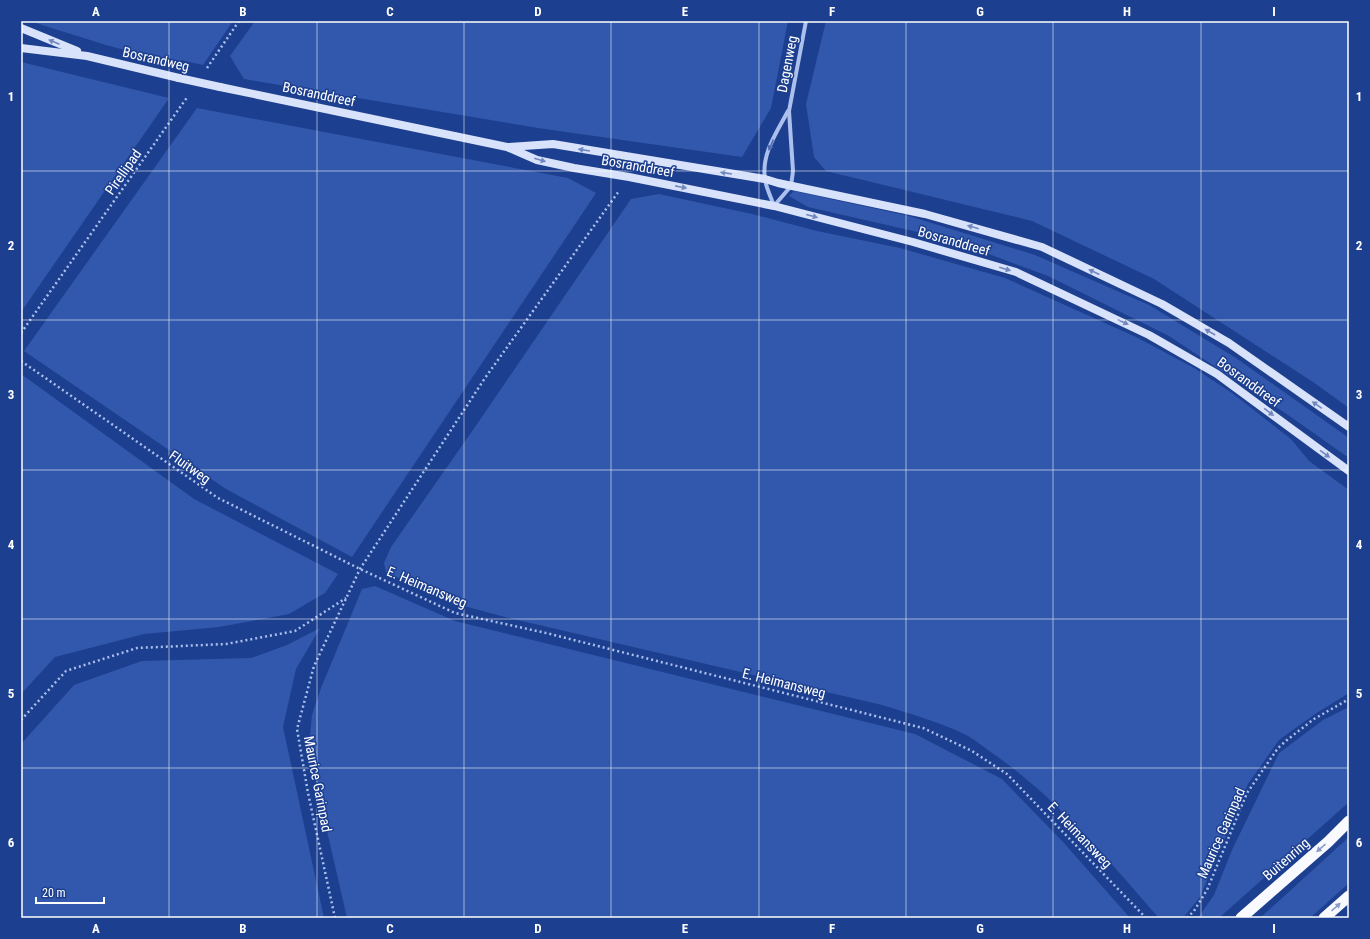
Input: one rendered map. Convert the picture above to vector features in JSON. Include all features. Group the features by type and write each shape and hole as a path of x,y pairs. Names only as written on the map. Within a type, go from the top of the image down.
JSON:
{"highway":[{"name":"Buitenring","path":"1241,918 1328,842 1349,821"},
{"path":"1324,918 1349,896"}],"main road":[{"path":"21,28 87,56"},
{"path":"21,48 87,56"},
{"name":"Bosrandweg","path":"87,56 220,87"},
{"name":"Bosranddreef","path":"220,87 507,147 537,160 574,168 629,177 774,206 913,242 1016,272 1149,335 1217,374 1349,471"},
{"name":"Bosranddreef","path":"507,147 553,144 765,179 791,186 925,214 1042,247 1162,304 1230,343 1349,427"}],"street":[{"name":"Dagenweg","path":"791,186 793,171 789,111 806,21"},
{"name":"Dagenweg","path":"774,206 765,179 764,164 770,146 789,111"},
{"path":"774,206 791,186"}],"path":[{"path":"204,72 239,21"},
{"name":"Pirellipad","path":"21,333 192,91"},
{"name":"Maurice Garinpad","path":"335,918 308,793 297,729 314,666 360,569 485,378 629,177"},
{"name":"Fluitweg","path":"21,361 218,498 360,569"},
{"name":"E. Heimansweg","path":"360,569 455,613 546,633 923,728 972,751 1007,774 1144,917"},
{"path":"21,720 66,670 137,648 226,644 296,631 346,598"},
{"name":"Maurice Garinpad","path":"1187,918 1194,911 1207,890 1247,793 1278,748 1286,740 1314,719 1349,699"}],"shaded area":[{"path":"29,21 233,21 203,65 181,60 181,65 106,45"},
{"path":"255,21 788,21 771,108 742,157 538,128 244,79 230,56"},
{"path":"826,21 1349,21 1349,408 1313,382 1154,279 1032,221 826,171 814,157 806,104"},
{"path":"21,62 169,98 21,312"},
{"path":"197,108 568,178 596,193 352,557 226,489 24,351"},
{"path":"794,191 909,216 1035,255 1149,305 1236,358 1349,438 1349,458 1288,415 1169,336 1048,276 948,239 808,207 789,196"},
{"path":"659,194 752,214 817,231 900,248 1005,278 1136,337 1194,368 1232,393 1291,439 1309,461 1349,490 1349,693 1315,714 1279,740 1248,784 1200,897 1183,918 1159,918 1121,874 1062,811 1018,773 968,736 958,731 882,705 505,617 449,602 386,572 384,563 391,547 631,199"},
{"path":"21,374 194,499 338,574 325,593 289,614 219,627 144,634 55,657 21,694"},
{"path":"375,586 455,621 915,734 1002,779 1064,843 1130,918 347,918 309,746 312,715 321,688 362,589"},
{"path":"320,628 296,669 283,727 324,918 21,918 21,744 74,685 142,661 251,658 287,645"},
{"path":"1349,707 1349,802 1219,918 1198,918 1214,895 1232,850 1279,753 1323,720"},
{"path":"1349,837 1349,883 1310,918 1260,918"}]}
